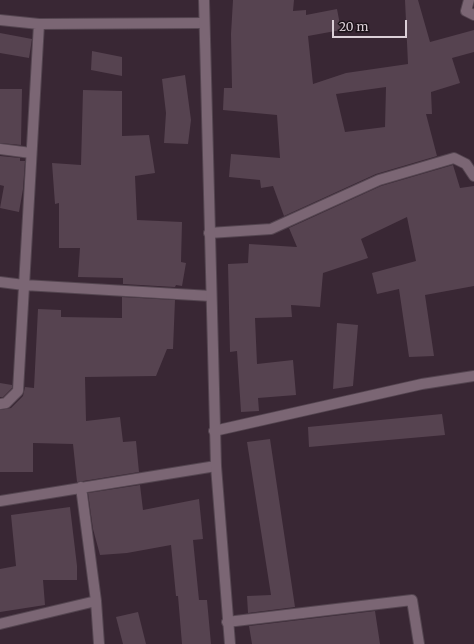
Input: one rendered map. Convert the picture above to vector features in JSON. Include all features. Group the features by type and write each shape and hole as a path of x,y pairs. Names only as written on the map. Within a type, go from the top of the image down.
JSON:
{"street":[{"path":"204,0 214,431 227,622 230,644"},
{"path":"469,0 466,11 474,15"},
{"path":"0,20 38,24 204,23"},
{"path":"0,404 6,404 18,391 38,24"},
{"path":"0,149 31,153"},
{"path":"209,233 272,229 379,180 454,158 466,164 474,176"},
{"path":"0,282 24,285 211,296"},
{"path":"214,431 422,384 474,376"},
{"path":"0,501 216,466"},
{"path":"81,487 96,600 99,644"},
{"path":"0,624 96,600"},
{"path":"227,622 412,600 419,644"}],"building":[{"path":"233,0 294,0 293,11 306,10 306,15 337,9 341,30 308,36 313,84 346,73 408,64 405,0 418,0 430,42 474,30 474,52 452,58 460,83 431,92 432,114 426,114 437,156 376,174 284,216 273,186 261,188 260,180 229,177 231,154 280,158 277,115 223,110 224,88 232,88 231,34","holes":["386,87 385,127 345,132 336,94"]},
{"path":"0,33 32,39 29,58 0,53"},
{"path":"92,51 122,57 122,76 91,70"},
{"path":"185,75 191,120 188,144 164,143 166,113 162,79"},
{"path":"0,89 22,89 21,145 0,143"},
{"path":"83,90 122,91 122,136 149,135 155,173 135,176 137,220 182,222 181,262 186,263 182,286 176,285 175,287 123,284 123,278 78,277 80,248 59,248 59,203 55,204 52,163 81,165"},
{"path":"0,156 20,158 20,161 25,161 23,189 19,212 0,208 4,186 0,185"},
{"path":"453,165 460,188 474,186 474,286 425,295 434,356 409,357 399,289 377,294 372,273 416,261 407,217 361,239 368,258 323,273 320,307 291,305 292,317 255,318 257,364 293,360 296,395 258,398 259,411 241,412 237,351 230,352 228,264 248,263 249,244 297,247 289,228 381,186"},
{"path":"122,297 175,300 173,349 167,349 156,376 85,377 86,421 120,417 123,442 136,441 139,472 77,482 73,444 33,443 33,472 0,472 0,410 11,408 23,396 25,387 34,388 38,309 61,310 61,317 122,318"},
{"path":"337,323 358,325 353,386 333,389"},
{"path":"0,383 12,385 12,388 3,397 0,397"},
{"path":"442,414 445,435 309,447 308,427"},
{"path":"270,439 295,607 248,613 247,596 271,595 247,442"},
{"path":"140,485 143,510 199,499 203,539 193,540 199,600 207,600 211,644 182,644 178,596 176,596 171,545 127,553 100,555 93,529 88,493"},
{"path":"70,507 77,566 77,580 43,580 45,605 0,612 0,569 16,566 11,515"},
{"path":"375,611 380,644 252,644 249,626"},
{"path":"138,612 146,644 123,644 116,617"}]}
